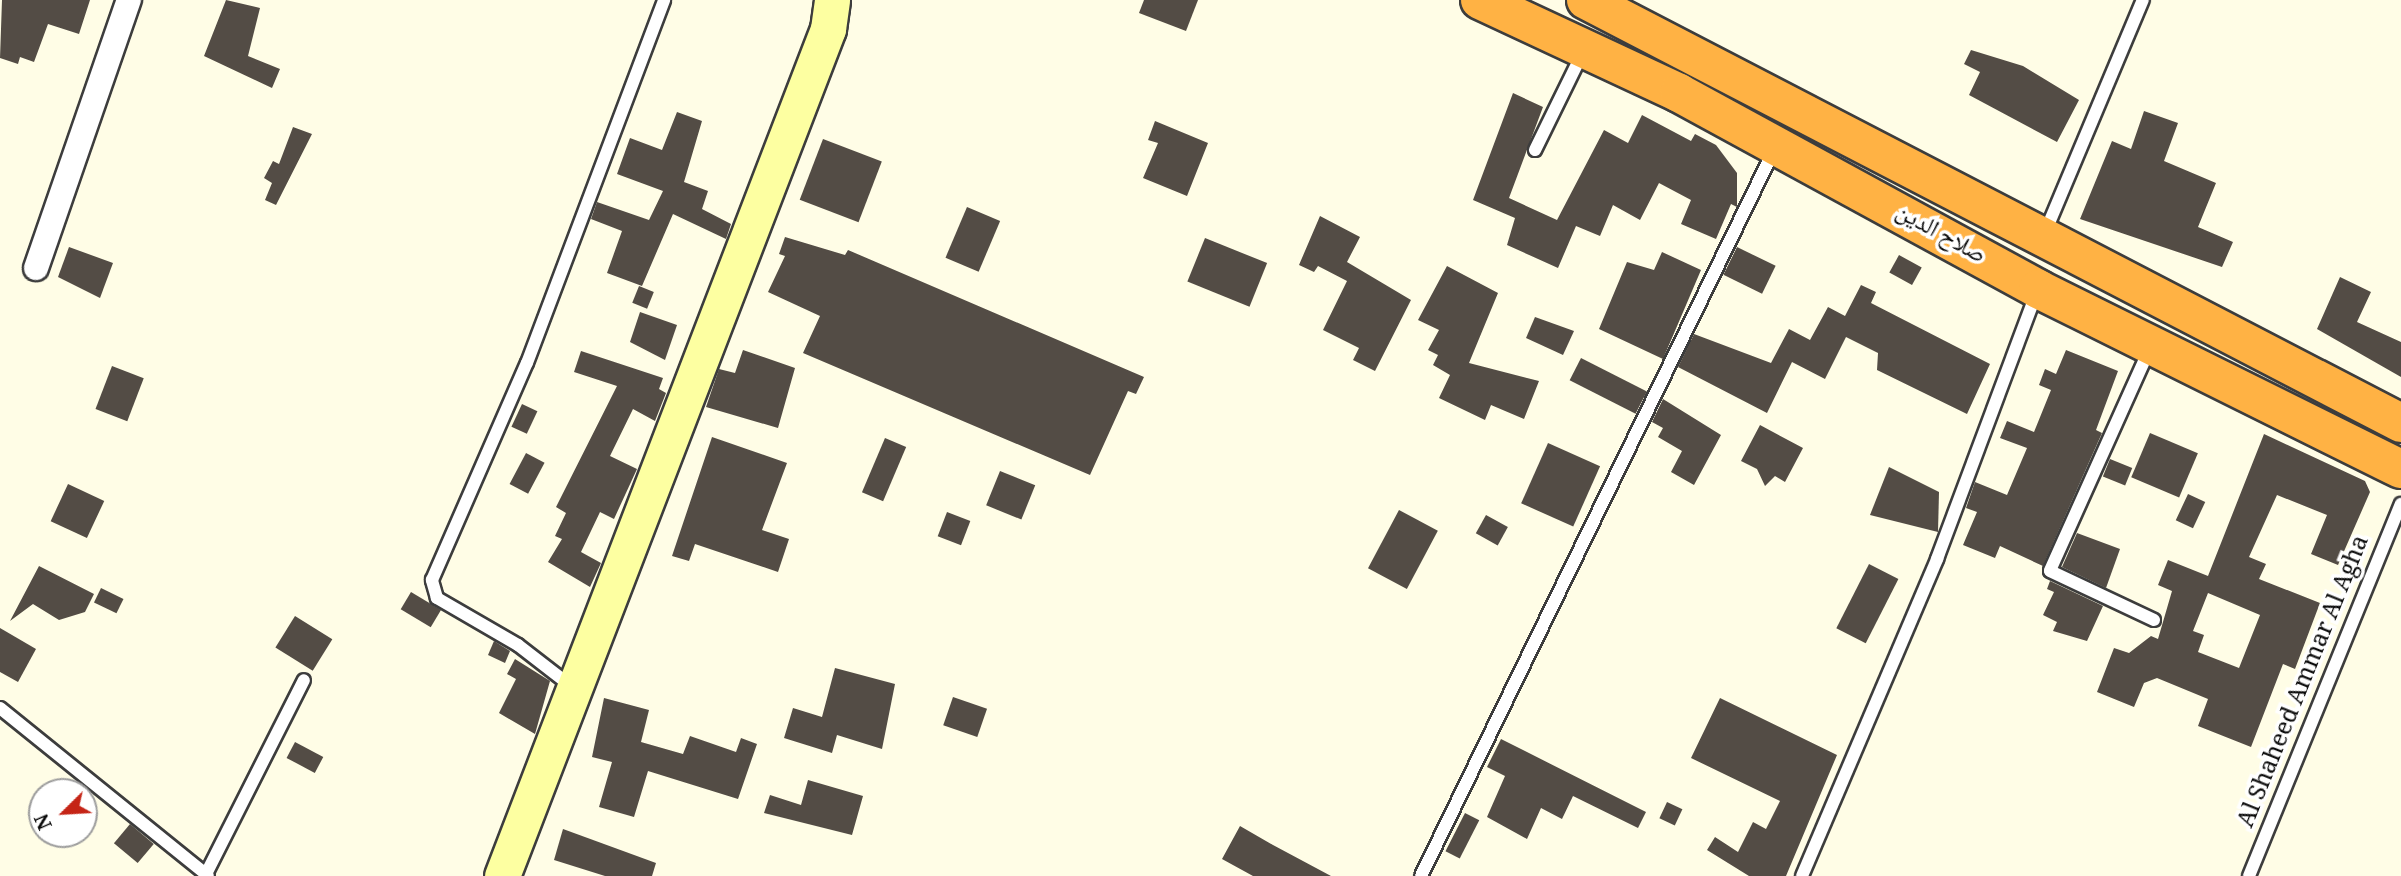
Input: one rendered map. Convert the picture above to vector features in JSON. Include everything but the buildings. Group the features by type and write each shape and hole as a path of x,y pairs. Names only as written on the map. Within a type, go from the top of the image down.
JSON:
{"highway":[{"name":"صلاح الدين","path":"1480,0 1589,50 1776,144 2038,289 2401,469"},
{"name":"صلاح الدين","path":"1586,0 1624,17 2042,242 2401,423"},
{"path":"1589,50 1591,24 1624,17"}],"main road":[{"path":"502,876 830,15 848,0"}],"street":[{"path":"36,268 129,0"}],"lane":[{"path":"573,688 518,645 437,598 432,580 527,363 664,0"},
{"path":"2042,242 2143,0"},
{"path":"1535,150 1589,50"},
{"path":"1421,876 1776,144"},
{"path":"1802,876 1937,559 2038,289"},
{"path":"2152,345 2050,572 2154,620"},
{"name":"Al Shaheed Ammar Al Agha","path":"2249,876 2401,504"},
{"path":"0,708 207,875 304,680"}]}
